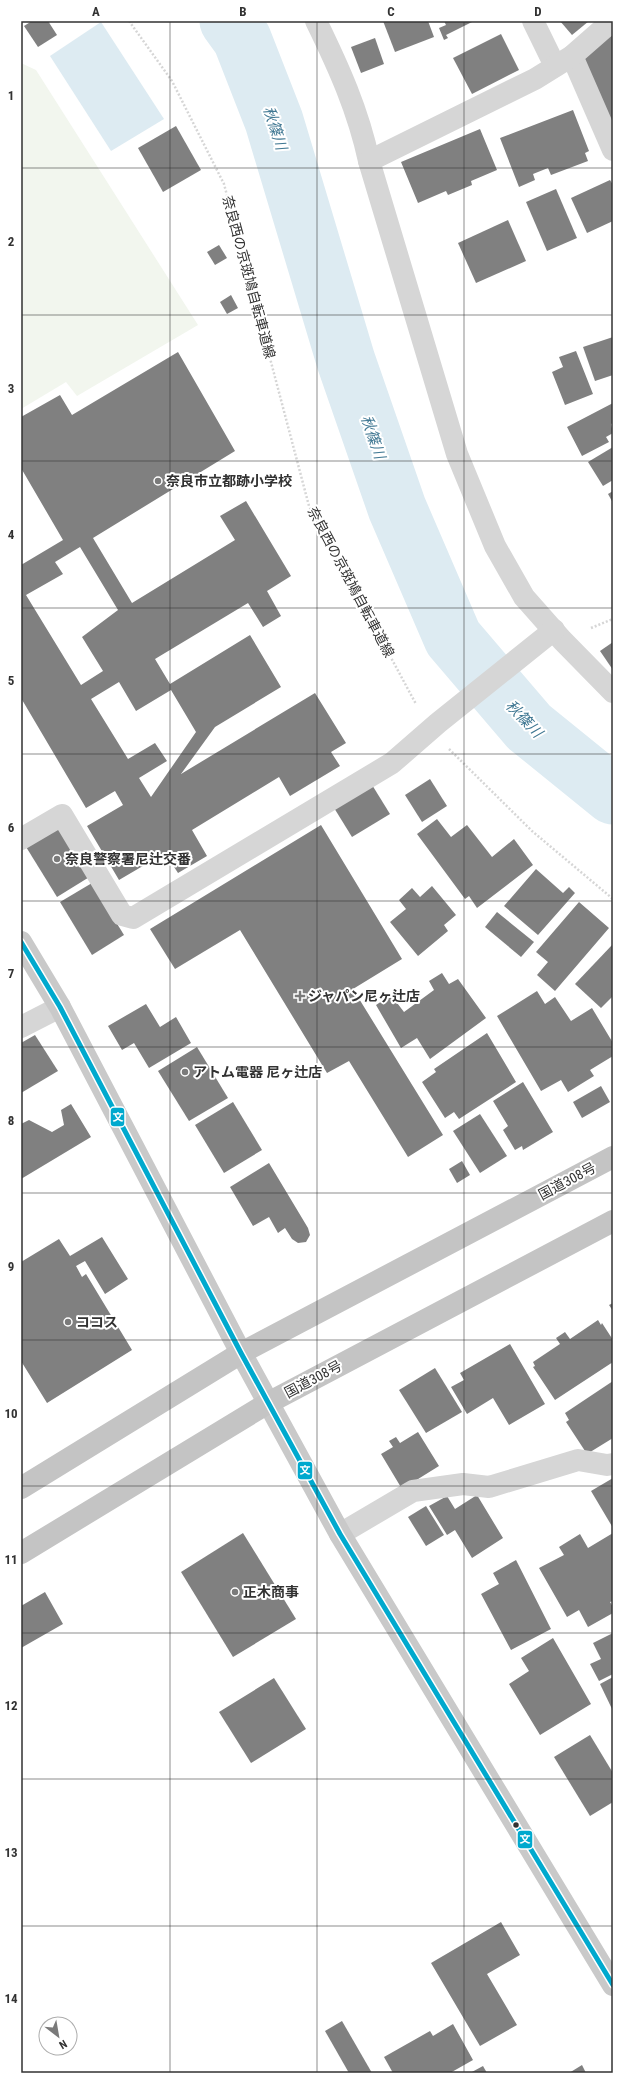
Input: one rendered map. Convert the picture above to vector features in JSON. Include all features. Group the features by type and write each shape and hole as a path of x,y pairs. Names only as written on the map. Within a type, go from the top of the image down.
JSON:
{"highway":[{"name":"国道308号","path":"21,1488 241,1353 613,1157"},
{"name":"国道308号","path":"21,1553 268,1403 613,1220"}],"main road":[{"path":"21,942 60,1007 241,1353 340,1534 611,1978"}],"street":[{"path":"316,21 344,78 362,130 369,161 457,454 495,546 524,597 551,632 613,692"},
{"path":"533,21 564,61 613,150"},
{"path":"369,161 535,79 564,61 612,21"},
{"path":"21,839 62,815 122,915 133,918 392,763 434,726 551,632"},
{"path":"21,1027 60,1007"},
{"path":"340,1534 413,1491 463,1484 489,1486 578,1460 607,1465 613,1464"}],"path":[{"name":"奈良西の京斑鳩自転車道線","path":"129,21 172,80 224,184 309,506 434,726 532,831 613,900"}],"shaded area":[{"path":"101,22 164,119 111,151 50,56"},
{"path":"21,63 36,70 198,325 77,396 66,382 21,409"}],"building":[{"path":"32,21 48,21 57,35 38,47 24,26"},
{"path":"383,21 428,21 434,37 395,52"},
{"path":"444,21 474,21 446,35 448,38 444,40 439,28 446,25"},
{"path":"560,21 589,21 572,35"},
{"path":"501,34 519,70 472,94 453,58"},
{"path":"613,35 613,134 579,60 604,39"},
{"path":"375,38 384,64 361,73 351,47"},
{"path":"573,110 589,151 585,153 588,161 551,175 548,168 533,174 535,180 519,187 500,138"},
{"path":"176,126 201,170 163,192 138,148"},
{"path":"480,129 497,170 471,181 472,185 448,195 446,191 418,203 401,162"},
{"path":"610,180 613,185 613,221 587,233 571,198"},
{"path":"556,189 577,238 547,251 526,202"},
{"path":"508,220 526,261 476,283 458,243"},
{"path":"219,245 227,258 215,265 207,252"},
{"path":"231,295 238,308 227,314 220,302"},
{"path":"613,337 613,375 595,381 583,347"},
{"path":"576,351 593,394 565,405 552,372 563,367 559,357"},
{"path":"178,352 235,451 93,538 132,603 235,540 220,516 246,501 291,576 267,591 281,616 263,627 248,603 155,659 170,684 250,635 281,687 215,727 181,774 315,693 346,743 331,752 340,766 290,796 279,777 192,830 207,856 178,873 165,853 119,880 87,826 123,805 115,791 86,808 21,698 21,565 63,540 21,468 21,417 60,395 72,415","holes":["80,547 118,610 82,637 103,671 81,685 26,595 63,574 55,562","119,682 136,711 171,690 196,732 151,797 139,778 167,761 155,743 128,759 91,699"]},
{"path":"613,403 613,423 611,424 613,433 606,437 609,442 582,456 567,427"},
{"path":"613,447 613,480 603,486 588,462"},
{"path":"613,491 613,503 608,494"},
{"path":"613,642 613,670 600,651"},
{"path":"430,779 447,806 422,822 405,795"},
{"path":"369,780 390,814 352,837 331,803"},
{"path":"437,819 451,837 467,825 492,857 514,839 533,865 477,908 469,896 465,899 417,834"},
{"name":"奈良警察署尼辻交番","path":"57,821 91,876 57,897 23,842"},
{"path":"321,825 402,959 353,989 443,1135 408,1157 349,1061 327,1073 240,930 175,969 150,929"},
{"path":"536,869 563,893 569,887 575,893 538,935 504,906"},
{"path":"92,883 124,935 92,955 60,902"},
{"path":"432,886 456,915 444,925 448,931 418,956 390,922 406,909 399,900 412,888 420,897"},
{"path":"579,902 609,928 555,991 537,975 548,962 536,952"},
{"path":"497,912 534,942 521,957 485,927"},
{"path":"613,944 613,996 601,1008 575,984"},
{"path":"442,973 449,984 458,979 486,1018 430,1059 417,1038 401,1048 376,1005 391,995 404,1012 434,990 429,981"},
{"path":"537,991 545,1004 555,997 571,1021 592,1008 613,1043 613,1056 590,1070 594,1076 568,1092 561,1080 541,1091 497,1016"},
{"path":"146,1004 160,1027 176,1017 191,1043 149,1068 134,1043 122,1050 108,1026"},
{"path":"487,1033 516,1082 459,1119 454,1112 445,1118 422,1082 436,1072 434,1069"},
{"path":"35,1035 58,1071 21,1093 21,1043"},
{"path":"197,1047 228,1098 189,1121 158,1071"},
{"path":"523,1082 553,1132 523,1150 522,1146 515,1150 503,1130 508,1126 493,1101"},
{"path":"601,1086 610,1102 582,1118 573,1102"},
{"path":"233,1102 262,1150 224,1173 195,1125"},
{"path":"71,1104 91,1137 21,1179 21,1124 29,1120 52,1132 64,1125 61,1110"},
{"path":"480,1114 507,1156 480,1173 453,1131"},
{"path":"462,1161 470,1175 457,1183 449,1169"},
{"path":"269,1163 308,1228 310,1235 306,1242 298,1243 292,1239 285,1228 278,1233 269,1217 253,1226 230,1187"},
{"name":"ココス","path":"102,1237 128,1279 105,1294 85,1261 76,1266 82,1277 86,1274 132,1350 47,1403 21,1361 21,1262 59,1239 70,1256"},
{"path":"613,1303 613,1311 609,1305"},
{"path":"598,1320 601,1325 602,1323 613,1340 613,1362 555,1400 533,1367 535,1366 533,1362 560,1344 556,1338 565,1332 570,1339"},
{"path":"510,1344 545,1404 509,1425 493,1398 467,1414 451,1387 464,1380 460,1373"},
{"path":"435,1368 462,1412 426,1433 399,1390"},
{"path":"613,1381 613,1438 587,1454 566,1422 569,1420 565,1413"},
{"path":"418,1432 439,1466 402,1489 381,1454 393,1447 389,1441 396,1437 400,1443"},
{"path":"613,1478 613,1528 591,1491"},
{"path":"477,1495 503,1538 472,1558 455,1530 447,1535 429,1506 447,1496 455,1509"},
{"path":"426,1506 444,1535 426,1546 408,1517"},
{"path":"243,1533 296,1619 233,1657 181,1572"},
{"path":"613,1533 613,1601 610,1602 613,1607 613,1613 588,1627 579,1610 567,1617 539,1568 564,1555 559,1547 580,1534 588,1548"},
{"path":"516,1560 551,1629 511,1650 481,1594 499,1584 493,1573"},
{"path":"45,1592 63,1624 21,1648 21,1606"},
{"path":"613,1633 613,1674 599,1681 590,1664 601,1659 593,1643"},
{"path":"553,1638 591,1704 540,1735 509,1684 529,1671 521,1658"},
{"path":"613,1677 613,1711 600,1684"},
{"path":"274,1678 306,1729 251,1763 219,1712"},
{"path":"590,1735 613,1773 613,1802 590,1816 554,1757"},
{"path":"501,1922 520,1955 487,1974 517,2025 480,2046 431,1963"},
{"path":"342,2021 372,2073 349,2073 325,2031"},
{"path":"453,2024 473,2060 450,2073 393,2073 384,2057 430,2031 433,2036"},
{"path":"582,2065 586,2073 569,2073"},
{"path":"483,2066 487,2073 470,2073"}],"waterway":[{"name":"秋篠川","path":"229,21 242,39 274,121 346,361 397,508 453,638 529,727 613,795"}],"transit line":[{"name":"文","path":"21,942 60,1007 241,1353 340,1534 613,1985"}],"place":[{"name":"奈良市立都跡小学校","path":"158,481"},
{"name":"奈良警察署尼辻交番","path":"57,859"},
{"name":"ジャパン尼ヶ辻店","path":"300,996"},
{"name":"アトム電器 尼ヶ辻店","path":"185,1072"},
{"name":"ココス","path":"68,1322"},
{"name":"正木商事","path":"235,1592"}]}
